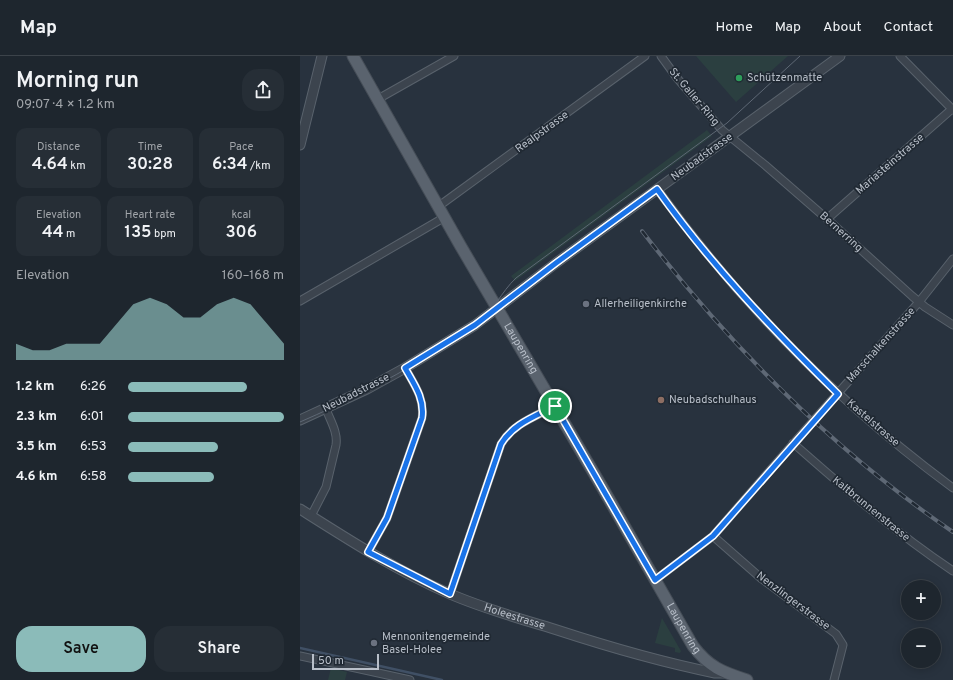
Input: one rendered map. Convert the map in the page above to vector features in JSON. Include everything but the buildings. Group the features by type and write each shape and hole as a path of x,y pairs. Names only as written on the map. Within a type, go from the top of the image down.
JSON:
{"main road":[{"name":"Laupenring","path":"353,56 693,646 707,662 724,673"},
{"name":"Holeestrasse","path":"724,673 747,680"}],"street":[{"path":"300,145 322,56"},
{"path":"378,99 454,56"},
{"name":"Realpstrasse","path":"439,206 645,56"},
{"name":"St. Galler-Ring","path":"661,56 677,78 714,122 729,137"},
{"name":"Neubadstrasse","path":"300,420 326,409 405,368 445,344 497,308 556,263 840,56"},
{"path":"900,56 953,110"},
{"name":"Mariasteinstrasse","path":"827,219 953,110"},
{"name":"Bernerring","path":"729,137 827,219 919,302 953,325"},
{"name":"Kastelstrasse","path":"657,189 690,234 744,298 793,350 838,394 877,428 953,488"},
{"path":"300,301 445,217"},
{"name":"Marschalkenstrasse","path":"655,580 713,536 919,302 953,259"},
{"path":"368,552 387,518 422,418 423,405 421,396 405,368"},
{"path":"450,594 501,444 507,434 514,428 555,406"},
{"path":"310,516 326,487 336,445 337,438 326,409"},
{"name":"Kaltbrunnenstrasse","path":"793,444 859,501 953,571"},
{"name":"Holeestrasse","path":"300,509 368,552 450,594 481,606 656,660 715,673 724,673"},
{"name":"Nenzlingerstrasse","path":"713,536 762,579 836,634 843,645 834,680"},
{"path":"300,656 410,680"}],"green space":[{"name":"Schützenmatte","path":"696,56 788,56 736,102"},
{"path":"707,130 712,136 515,281 511,276"},
{"path":"662,618 681,651 680,653 675,652 675,648 655,643"},
{"path":"331,668 347,672 345,680 328,680"}],"waterway":[{"path":"300,648 442,680"}],"tram line":[{"path":"300,422 381,383 466,334 483,320 516,278 727,123 800,56"}],"railway":[{"path":"642,231 711,315 747,355 786,394 866,467 953,532"}],"place":[{"name":"Schützenmatte","path":"739,78"},
{"name":"Allerheiligenkirche","path":"586,304"},
{"name":"Neubadschulhaus","path":"661,400"},
{"name":"Mennonitengemeinde Basel-Holee","path":"374,643"}],"route":[{"path":"657,189 690,234 744,298 793,350 838,394 713,536 655,580 555,406 514,428 507,434 501,444 450,594 414,577 368,552 387,518 422,418 423,405 421,396 405,368 475,325 657,189"}]}
